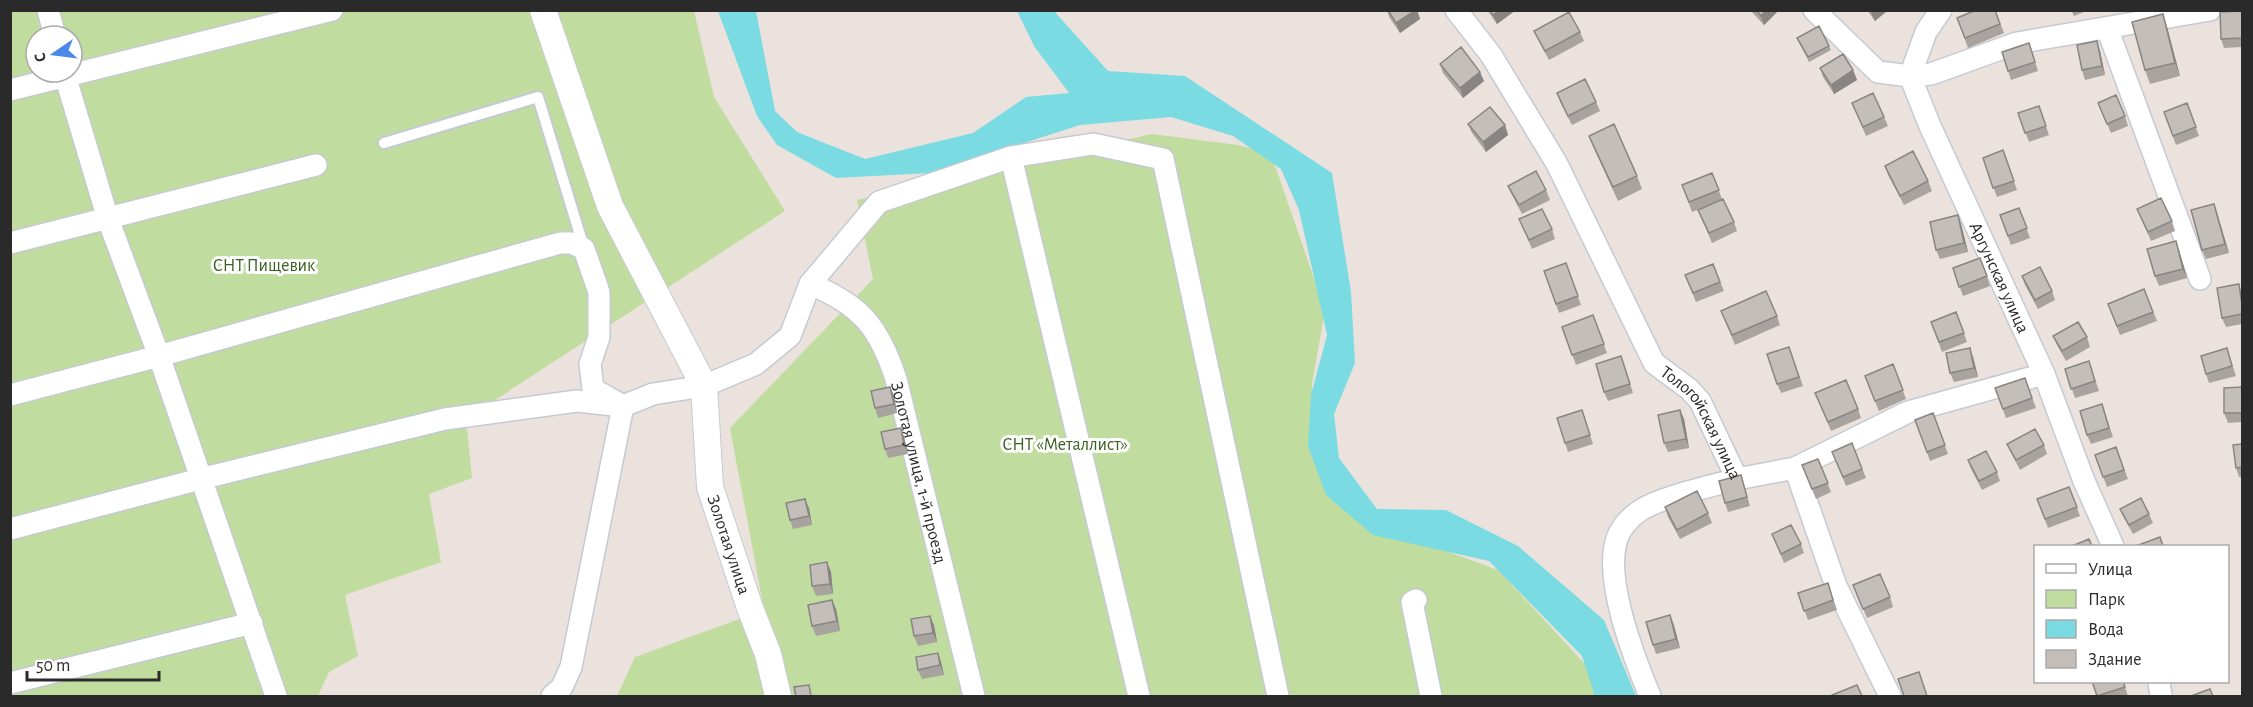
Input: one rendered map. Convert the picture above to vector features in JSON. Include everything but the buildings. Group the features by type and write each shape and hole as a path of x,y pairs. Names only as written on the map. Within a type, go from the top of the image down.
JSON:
{"street":[{"path":"84,69 332,10"},
{"path":"543,10 610,206 704,386"},
{"name":"Тологойская улица","path":"1456,10 1491,56 1557,164 1654,363 1689,389 1700,401 1737,479 1795,468 1908,411 2044,374"},
{"path":"1814,10 1878,72 1910,76 1931,74 2017,43 2210,10"},
{"path":"1910,76 1926,32 1941,10"},
{"path":"2107,28 2200,279"},
{"name":"Аргунская улица","path":"1910,76 1930,126 2044,374 2084,481 2113,545"},
{"path":"10,90 31,84"},
{"path":"68,84 108,219 159,356 276,696"},
{"path":"10,529 200,479 445,419 577,401 623,405 653,394 704,386 756,364 790,336 810,284 879,202 1011,157 1094,144 1163,159 1278,696"},
{"path":"1011,157 1139,696"},
{"path":"10,243 316,165"},
{"path":"10,395 159,356 560,243 572,243 585,249 599,292 599,337 590,364 593,389 623,405"},
{"name":"Золотая улица, 1-й проезд","path":"810,284 832,293 852,306 875,331 886,348 896,379 974,696"},
{"name":"Золотая улица","path":"704,386 710,488 750,608 768,654 778,696"},
{"path":"552,696 562,687 571,667 623,405"},
{"path":"1795,468 1836,586 1890,696"},
{"path":"1650,696 1637,666 1615,587 1616,541 1628,520 1643,508 1737,479"},
{"path":"1416,600 1412,602 1431,696"},
{"path":"10,683 252,623"}],"lane":[{"path":"384,143 538,97 585,249"}],"green space":[{"name":"СНТ Пищевик","path":"10,11 694,11 714,97 785,211 466,419 472,478 429,494 441,562 345,595 358,656 329,672 318,696 11,696"},
{"name":"СНТ «Металлист»","path":"1152,134 1238,145 1271,154 1325,310 1312,384 1321,470 1408,537 1498,570 1584,663 1601,696 617,696 635,657 764,610 730,428 873,279 857,200"}],"water":[{"path":"1053,10 1108,71 1185,76 1332,173 1351,292 1355,363 1334,414 1339,458 1377,509 1446,510 1518,546 1604,620 1636,696 1595,696 1582,656 1489,561 1373,535 1326,495 1308,446 1311,395 1327,335 1299,210 1281,169 1233,136 1171,117 1080,125 930,173 836,178 777,145 757,116 718,11 756,11 775,111 797,132 865,159 973,133 1026,97 1069,93 1034,46 1017,11"}]}
